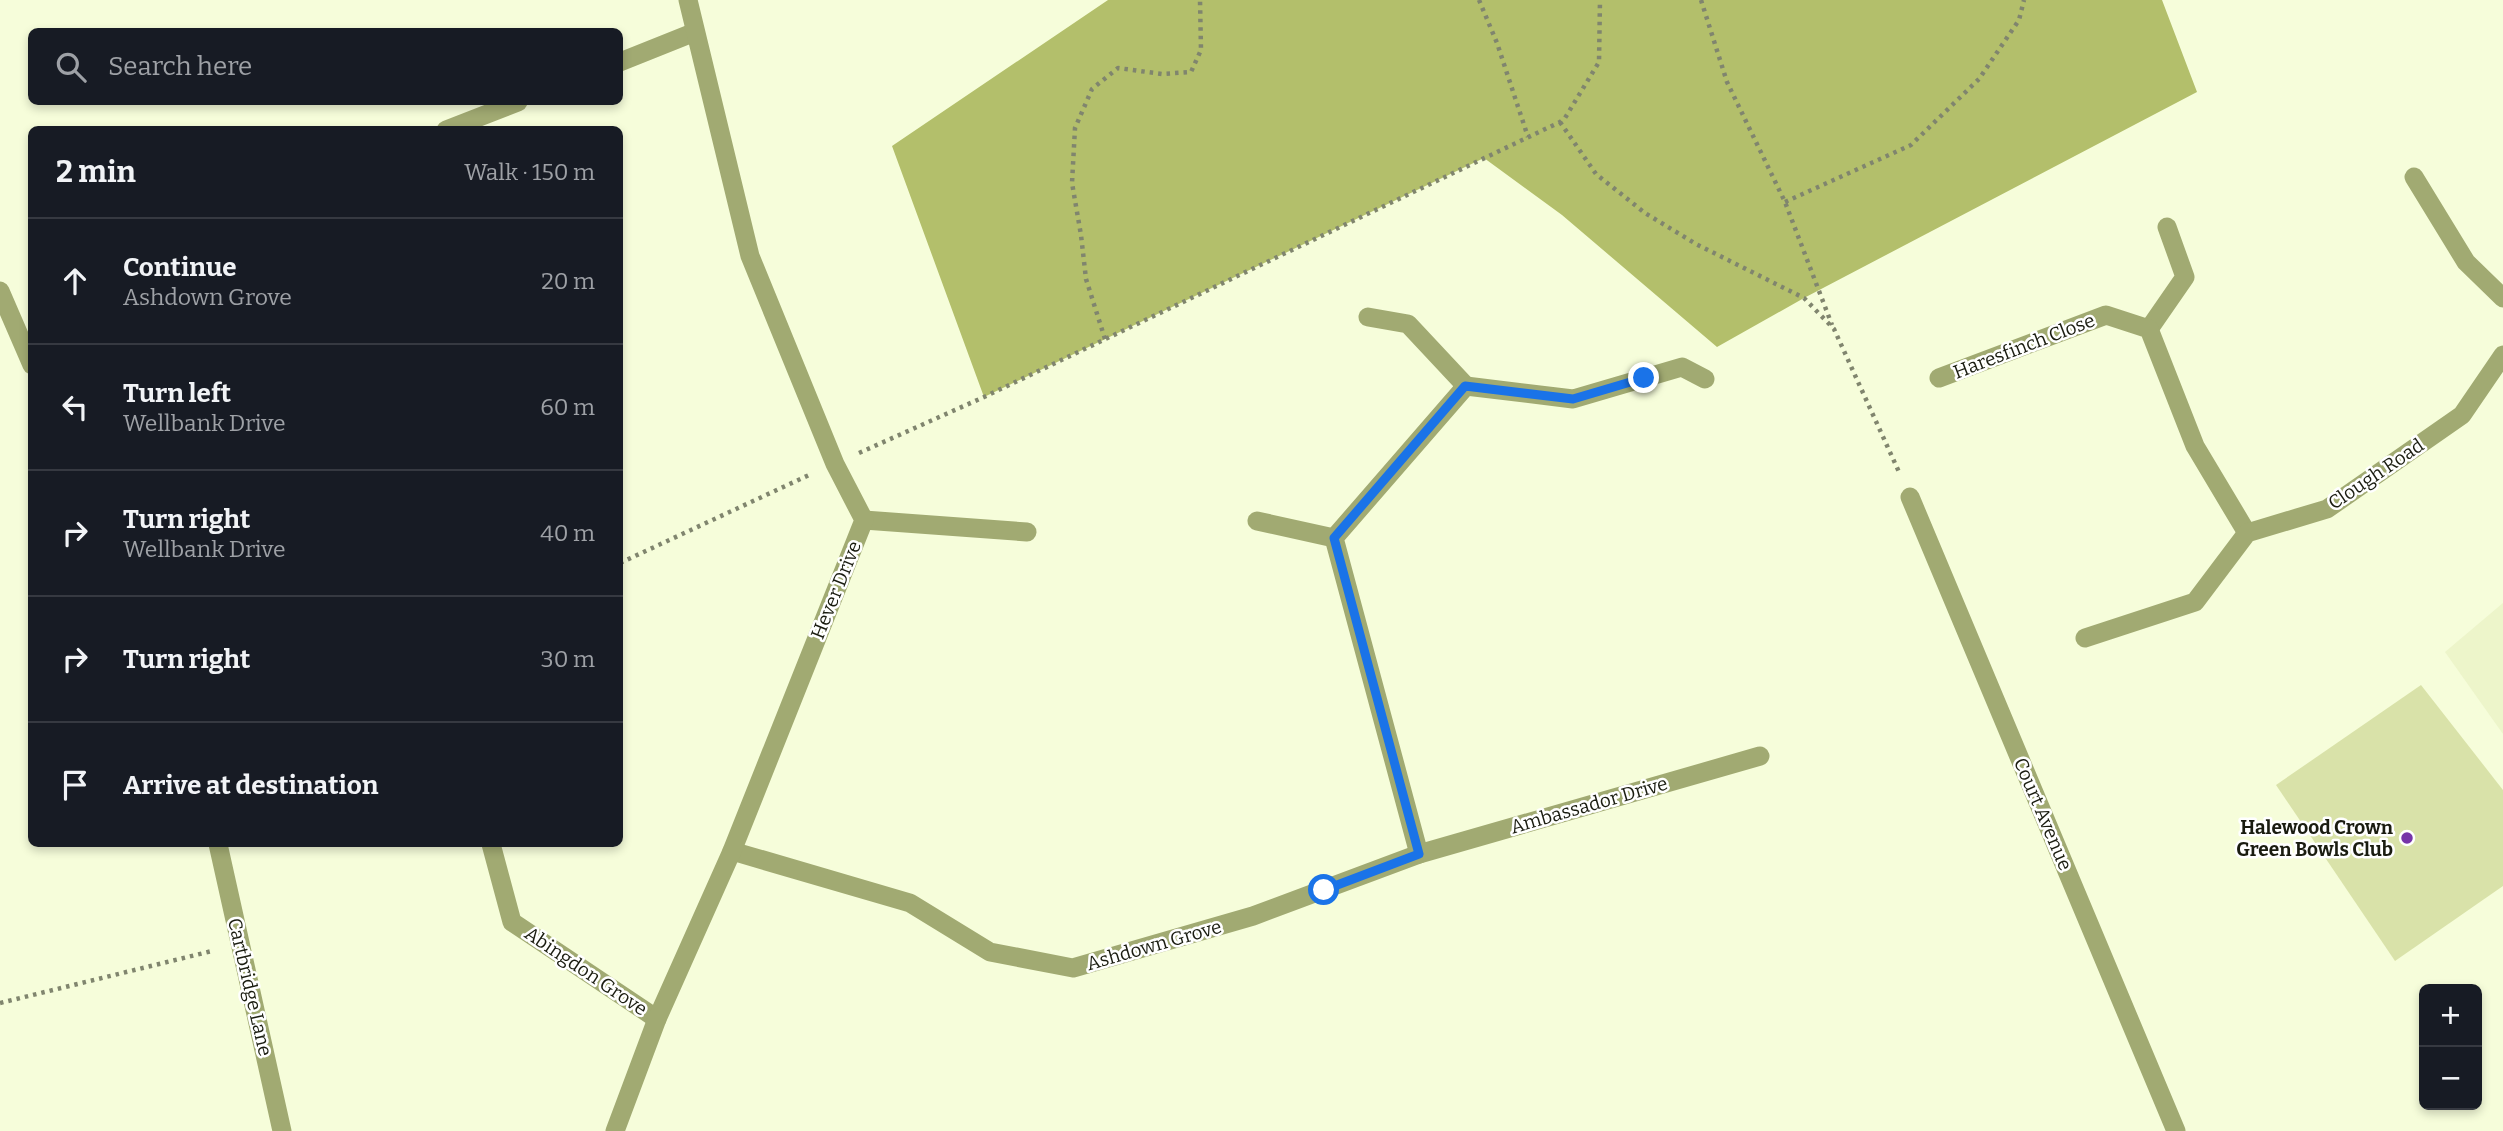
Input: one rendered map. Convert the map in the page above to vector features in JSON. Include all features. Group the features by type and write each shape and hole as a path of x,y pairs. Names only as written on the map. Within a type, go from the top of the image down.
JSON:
{"street":[{"name":"Hever Drive","path":"615,1131 657,1019 732,851 864,520 835,464 750,256 688,0"},
{"path":"623,61 695,32"},
{"path":"456,126 510,105"},
{"path":"2414,177 2466,262 2503,298"},
{"path":"2085,638 2195,602 2247,533 2195,446 2149,329 2185,277 2167,227"},
{"path":"0,291 28,356"},
{"name":"Haresfinch Close","path":"1939,378 2106,315 2149,329"},
{"path":"1367,317 1408,324 1465,386 1573,399 1682,367 1705,379"},
{"name":"Clough Road","path":"2247,533 2327,509 2462,415 2503,355"},
{"path":"1334,538 1465,386"},
{"name":"Court Avenue","path":"1910,497 2176,1131"},
{"path":"864,520 1027,532"},
{"path":"1257,521 1334,538"},
{"path":"1334,538 1419,854"},
{"name":"Ambassador Drive","path":"1419,854 1760,756"},
{"name":"Cartbridge Lane","path":"219,847 282,1131"},
{"name":"Abingdon Grove","path":"492,847 512,922 657,1019"},
{"name":"Ashdown Grove","path":"732,851 910,904 990,953 1073,968 1254,916 1419,854"}],"path":[{"path":"1105,339 1086,279 1072,183 1075,128 1092,89 1118,68 1162,74 1191,72 1201,50 1200,0"},
{"path":"1479,0 1497,43 1528,137"},
{"path":"623,562 1105,339 1560,122 1599,62 1600,0"},
{"path":"1701,0 1727,82 1784,202 1834,329 1910,497"},
{"path":"1784,202 1910,145 1979,79 2019,20 2024,0"},
{"path":"1560,122 1596,174 1645,213 1696,244 1804,298 1834,329"},
{"path":"0,1003 240,944"}],"shaded area":[{"path":"2503,603 2503,734 2445,652"},
{"name":"Halewood Crown Green Bowls Club","path":"2421,685 2503,790 2503,886 2395,961 2276,785"}],"green space":[{"path":"1108,0 2162,0 2197,92 1804,298 1717,347 1562,215 1484,158 984,397 892,146"}],"place":[{"name":"Halewood Crown Green Bowls Club","path":"2407,838"}],"route":[{"path":"1324,890 1419,854 1334,538 1465,386 1573,399 1644,378"}]}
